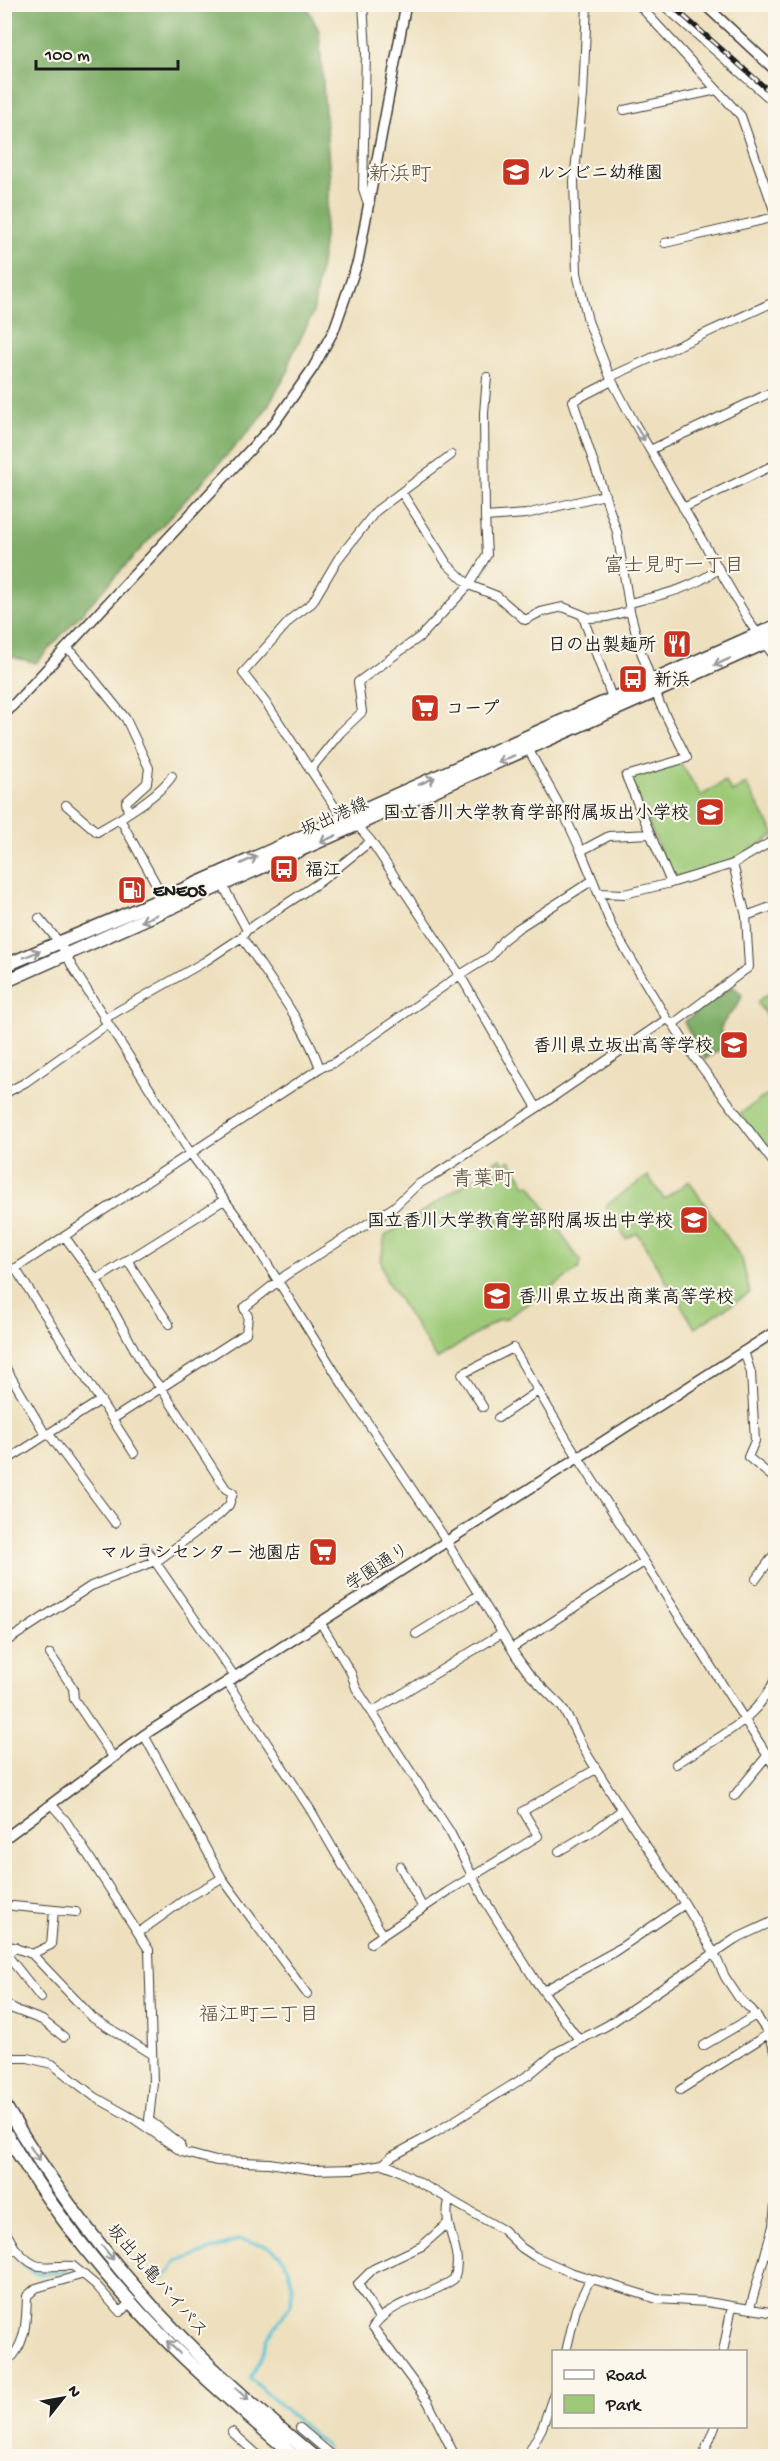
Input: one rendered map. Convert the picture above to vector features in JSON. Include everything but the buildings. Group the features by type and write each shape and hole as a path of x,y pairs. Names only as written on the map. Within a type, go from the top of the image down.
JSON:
{"main road":[{"name":"坂出港線","path":"220,879 357,825 525,744 762,635 776,626"},
{"name":"坂出港線","path":"4,982 66,955 167,903 343,818 525,744 612,698 654,686"},
{"name":"坂出港線","path":"4,966 167,903"},
{"name":"坂出丸亀バイパス","path":"4,2104 44,2168 110,2256 181,2337 313,2457"},
{"name":"坂出丸亀バイパス","path":"4,2130 60,2214 131,2302 208,2380 294,2457"}],"street":[{"path":"363,4 366,51 363,189 366,201 370,203"},
{"path":"4,715 273,425 296,395 334,330 358,261 406,4"},
{"path":"586,4 583,96 574,181 578,273 588,321 611,379 650,450 718,569 776,659"},
{"path":"638,4 741,116 776,217 665,243"},
{"path":"662,4 776,104"},
{"path":"704,4 776,71"},
{"path":"624,110 717,90"},
{"path":"670,884 626,776 687,758 654,686 630,607 617,532 573,401 611,379 776,301"},
{"path":"310,770 340,733 362,712 358,682 421,636 470,585 487,555 484,517 484,413 487,377"},
{"path":"650,450 776,390"},
{"path":"452,455 375,511 338,559 312,603 293,617 243,673 269,706 343,818 357,825 371,841 460,975 537,1108"},
{"path":"683,508 776,464"},
{"path":"402,493 447,564 470,585 497,596 525,620 540,612 563,607 584,617 607,617 687,587 703,580 718,569"},
{"path":"484,517 526,514 605,495"},
{"path":"584,617 612,698"},
{"path":"66,648 73,652 126,719 149,768 147,783 126,802 128,812"},
{"path":"525,744 562,810 594,880 612,927 694,1057 776,1167"},
{"path":"66,805 97,832 120,819 167,784 172,776"},
{"path":"120,819 167,903"},
{"path":"581,851 609,836 650,834"},
{"path":"599,893 624,894 670,884 733,864 776,839"},
{"path":"4,1094 26,1082 106,1022 245,934 321,881 371,841"},
{"path":"113,1419 246,1333 248,1316 244,1308 278,1280 394,1207 417,1185 749,967 746,916 733,864"},
{"path":"220,879 245,934 314,1053 320,1068"},
{"path":"4,1276 320,1068 334,1063 491,956 503,940 517,929 594,880"},
{"path":"746,916 776,905"},
{"path":"39,918 60,943 106,1022 191,1154 278,1280 529,1674 561,1706 596,1769 685,1904 714,1953 725,1977 739,1998 756,2015 776,2053"},
{"path":"96,1280 224,1200"},
{"path":"4,1643 91,1586 154,1562 219,1515 229,1505 233,1493 226,1489 161,1388 146,1370 96,1280 64,1237"},
{"path":"127,1260 169,1324"},
{"path":"15,1268 134,1453"},
{"name":"学園通り","path":"4,1839 144,1735 577,1456 776,1331"},
{"path":"483,1407 462,1374 513,1348 577,1456 776,1769"},
{"path":"744,1351 750,1364 755,1441 748,1457 776,1480"},
{"path":"4,1365 48,1435 116,1523"},
{"path":"498,1418 538,1391"},
{"path":"4,1462 101,1400"},
{"path":"145,1547 231,1679 383,1935"},
{"path":"756,1579 776,1552"},
{"path":"512,1648 644,1562"},
{"path":"416,1634 479,1595"},
{"path":"320,1622 351,1673 356,1688 450,1832 484,1899 543,1991 579,2040"},
{"path":"372,1712 502,1633"},
{"path":"50,1653 73,1688 74,1699 113,1757"},
{"path":"676,1764 745,1719 762,1703 770,1692 776,1677"},
{"path":"144,1735 222,1878 307,1994"},
{"path":"734,1796 767,1755"},
{"path":"371,1943 538,1836 523,1811 596,1769"},
{"path":"51,1804 66,1821 149,1950 153,2082 149,2120 180,2144 182,2152"},
{"path":"559,1851 595,1830 622,1810"},
{"path":"400,1866 423,1908"},
{"path":"138,1933 187,1898 222,1878"},
{"path":"543,1991 614,1952 685,1904"},
{"path":"13,1906 76,1912"},
{"path":"32,1954 51,1945 54,1910"},
{"path":"383,2164 391,2157 434,2134 531,2074 555,2053 608,2025 744,1934 776,1920"},
{"path":"4,1944 32,1954 93,2018 152,2054"},
{"path":"15,1947 7,1955 41,1998"},
{"path":"4,2002 13,2009 42,2020 64,2037"},
{"path":"703,2046 756,2015"},
{"path":"680,2090 768,2034"},
{"path":"4,2058 28,2058 52,2064 95,2097 134,2119 182,2152 216,2160 269,2163 313,2170 353,2169 383,2164 503,2230 534,2256 590,2278 657,2299 750,2308 776,2313"},
{"path":"750,2308 773,2226 776,2194"},
{"path":"448,2201 445,2212 458,2255 458,2269 454,2280 404,2302 379,2318 373,2327 428,2402 455,2457"},
{"path":"379,2318 358,2284 373,2269 422,2246 448,2223"},
{"path":"4,2229 10,2251 27,2262 38,2268 73,2266 84,2274 120,2312 131,2302"},
{"path":"13,2355 25,2336 27,2296 36,2288 84,2274"},
{"path":"566,2350 576,2309 590,2278"},
{"path":"723,2350 732,2306"},
{"path":"527,2457 542,2428 552,2399"},
{"path":"300,2428 333,2457"},
{"path":"702,2457 716,2428"},
{"path":"232,2432 259,2457"}],"green space":[{"path":"5,4 306,5 319,31 330,179 321,265 313,313 289,362 289,370 260,419 36,663 4,655"},
{"name":"国立香川大学教育学部附属坂出小学校","path":"680,762 701,796 725,781 732,792 746,784 775,835 731,862 674,879 671,877 630,779 631,776"},
{"path":"732,986 742,994 720,1030 725,1040 721,1049 705,1059 684,1022"},
{"path":"775,989 775,1035 766,1022 769,1020 757,1002"},
{"path":"775,1089 775,1162 740,1114"},
{"path":"500,1158 504,1164 510,1160 526,1185 530,1184 574,1253 581,1260 579,1269 505,1319 498,1320 437,1359 386,1280 381,1261 385,1236 484,1172 484,1168"},
{"path":"648,1176 664,1199 689,1181 742,1259 750,1293 695,1328 637,1233 626,1239 605,1206"}],"waterway":[{"path":"158,2280 165,2277 177,2262 239,2240 269,2246 281,2256 289,2268 292,2285 291,2304 267,2339 260,2361 250,2378 327,2447"},
{"path":"4,2241 23,2266 35,2273 66,2271"}],"railway":[{"path":"670,4 776,97"}],"place":[{"name":"ルンビニ幼稚園","path":"516,172"},
{"name":"日の出製麺所","path":"677,644"},
{"name":"新浜","path":"633,679"},
{"name":"コープ","path":"425,708"},
{"name":"国立香川大学教育学部附属坂出小学校","path":"710,812"},
{"name":"福江","path":"284,869"},
{"name":"ENEOS","path":"132,890"},
{"name":"香川県立坂出高等学校","path":"734,1045"},
{"name":"国立香川大学教育学部附属坂出中学校","path":"694,1220"},
{"name":"香川県立坂出商業高等学校","path":"497,1296"},
{"name":"マルヨシセンター 池園店","path":"323,1552"}],"district":[{"name":"新浜町","path":"400,173"},
{"name":"富士見町一丁目","path":"674,564"},
{"name":"青葉町","path":"483,1178"},
{"name":"福江町二丁目","path":"259,2013"}]}
